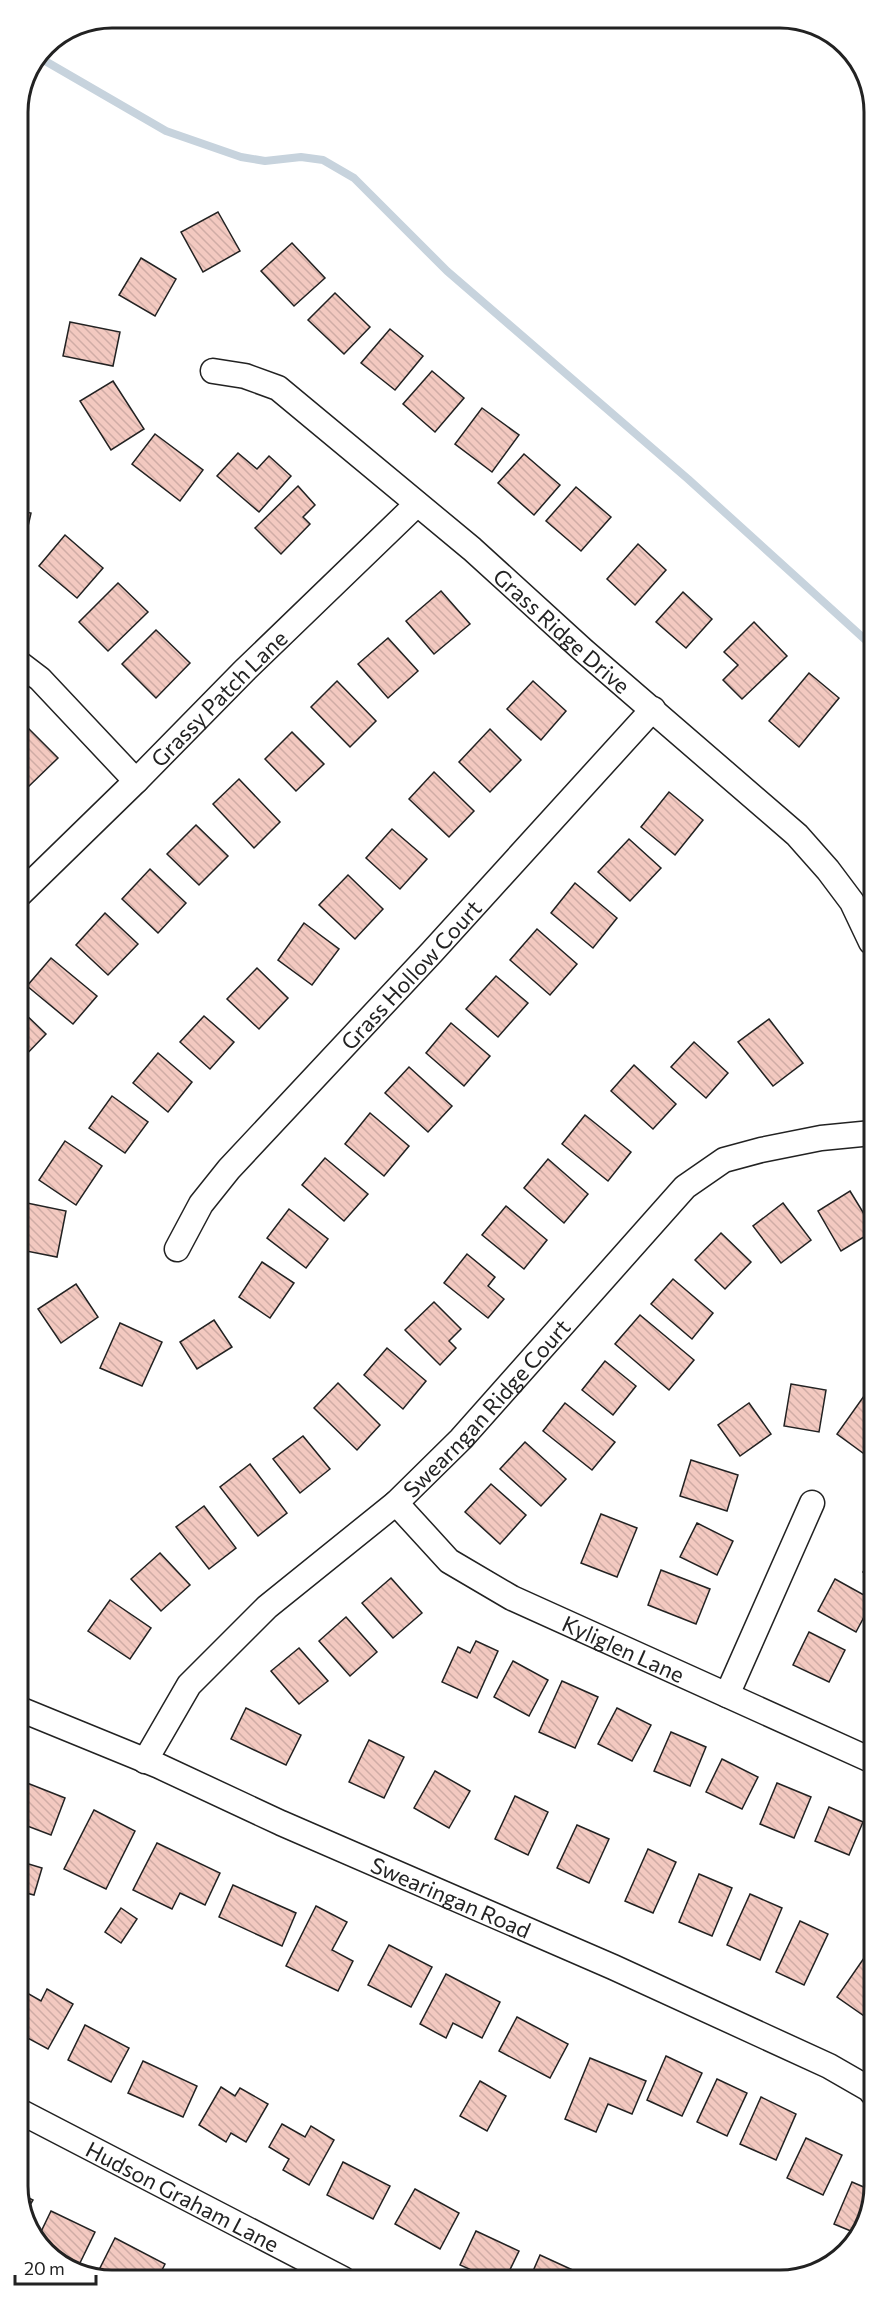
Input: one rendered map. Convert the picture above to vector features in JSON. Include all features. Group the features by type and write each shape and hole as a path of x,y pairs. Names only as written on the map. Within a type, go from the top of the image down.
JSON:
{"street":[{"name":"Grass Ridge Drive","path":"213,371 245,376 278,388 417,504 805,844 852,902 864,927"},
{"name":"Grassy Patch Lane","path":"29,886 244,671 417,504"},
{"path":"29,670 40,679 136,781"},
{"name":"Grass Hollow Court","path":"177,1249 201,1204 229,1169 481,899 653,709"},
{"name":"Swearngan Ridge Court","path":"145,1761 189,1685 224,1647 267,1607 396,1503 461,1439 684,1187 724,1160 733,1157 821,1138 864,1134"},
{"name":"Kyliglen Lane","path":"396,1503 449,1561 512,1598 864,1757"},
{"path":"727,1695 813,1503"},
{"name":"Swearingan Road","path":"28,1713 145,1761 281,1823 613,1967 829,2066 864,2085"},
{"name":"Hudson Graham Lane","path":"28,2117 326,2270"}],"building":[{"path":"218,212 240,251 203,272 181,232"},
{"path":"292,243 325,278 294,306 261,271"},
{"path":"141,258 176,279 155,316 119,295"},
{"path":"335,293 370,327 344,354 308,320"},
{"path":"70,322 120,332 113,366 63,356"},
{"path":"390,329 423,356 395,390 361,363"},
{"path":"432,371 464,398 435,432 403,404"},
{"path":"113,381 144,429 111,450 80,401"},
{"path":"482,408 519,435 492,472 455,444"},
{"path":"155,434 203,470 180,501 132,464"},
{"path":"238,453 257,469 269,456 291,476 259,512 217,476"},
{"path":"524,454 560,485 534,515 498,483"},
{"path":"298,486 315,505 303,517 310,524 281,554 255,528"},
{"path":"576,487 611,517 581,551 546,521"},
{"path":"65,535 103,568 77,598 39,566"},
{"path":"638,544 666,570 635,605 607,579"},
{"path":"118,583 148,612 108,651 79,622"},
{"path":"441,591 470,624 434,654 406,621"},
{"path":"683,592 712,619 686,648 656,622"},
{"path":"754,622 787,656 742,699 723,680 738,665 724,652"},
{"path":"156,630 190,663 156,698 122,664"},
{"path":"388,638 418,671 388,698 358,664"},
{"path":"809,673 839,698 799,747 769,721"},
{"path":"337,681 376,721 350,747 311,707"},
{"path":"533,681 566,711 541,740 507,709"},
{"path":"29,729 58,758 29,786"},
{"path":"490,729 521,760 490,792 459,762"},
{"path":"292,732 324,764 296,791 265,759"},
{"path":"434,772 474,811 449,837 409,799"},
{"path":"239,779 280,822 254,848 213,804"},
{"path":"669,792 703,820 675,855 641,827"},
{"path":"196,825 228,856 199,885 167,854"},
{"path":"392,829 427,859 400,889 366,858"},
{"path":"629,839 661,868 630,901 598,872"},
{"path":"150,869 186,903 158,933 122,899"},
{"path":"348,875 383,909 355,939 319,905"},
{"path":"575,883 617,918 593,948 551,913"},
{"path":"105,913 138,944 108,975 76,945"},
{"path":"304,923 339,949 312,985 278,960"},
{"path":"537,929 577,964 550,995 510,960"},
{"path":"51,958 97,996 73,1024 29,987 29,984"},
{"path":"257,968 288,998 259,1029 227,999"},
{"path":"496,976 528,1003 498,1037 466,1009"},
{"path":"204,1016 234,1042 210,1069 180,1042"},
{"path":"29,1017 46,1034 29,1052"},
{"path":"769,1019 803,1063 773,1086 738,1042"},
{"path":"451,1023 490,1056 464,1086 426,1053"},
{"path":"694,1042 728,1073 706,1098 671,1067"},
{"path":"158,1053 192,1082 168,1112 133,1083"},
{"path":"634,1065 676,1104 653,1129 611,1091"},
{"path":"409,1067 452,1106 428,1132 385,1093"},
{"path":"112,1096 148,1122 125,1153 89,1128"},
{"path":"370,1113 409,1146 384,1176 345,1144"},
{"path":"585,1115 631,1152 608,1181 562,1144"},
{"path":"65,1141 102,1166 76,1205 39,1180"},
{"path":"325,1158 368,1194 344,1221 302,1185"},
{"path":"548,1159 588,1194 564,1223 524,1188"},
{"path":"850,1191 864,1214 864,1237 841,1251 818,1211"},
{"path":"28,1203 66,1211 57,1257 28,1251"},
{"path":"783,1203 811,1240 781,1263 753,1226"},
{"path":"506,1206 547,1240 524,1269 482,1235"},
{"path":"289,1209 328,1239 306,1268 267,1238"},
{"path":"721,1233 751,1262 725,1289 695,1260"},
{"path":"467,1254 495,1277 488,1286 504,1299 488,1318 444,1283"},
{"path":"262,1262 294,1283 270,1318 239,1297"},
{"path":"673,1279 713,1313 692,1339 651,1304"},
{"path":"76,1284 98,1317 61,1343 38,1309"},
{"path":"434,1302 461,1329 449,1341 456,1348 440,1365 405,1330"},
{"path":"640,1315 694,1360 669,1390 615,1344"},
{"path":"214,1320 232,1347 197,1369 180,1342"},
{"path":"120,1323 162,1342 142,1386 100,1368"},
{"path":"387,1348 426,1381 403,1409 364,1375"},
{"path":"605,1361 636,1386 613,1415 582,1390"},
{"path":"338,1383 380,1425 357,1450 314,1408"},
{"path":"791,1384 826,1390 819,1432 784,1426"},
{"path":"864,1396 864,1454 837,1434"},
{"path":"565,1403 615,1442 592,1470 543,1431"},
{"path":"749,1403 771,1434 740,1456 718,1425"},
{"path":"303,1436 330,1469 300,1493 273,1459"},
{"path":"525,1442 566,1479 541,1506 500,1469"},
{"path":"691,1460 738,1475 727,1511 680,1496"},
{"path":"250,1464 287,1513 258,1536 220,1487"},
{"path":"491,1484 526,1515 500,1544 465,1512"},
{"path":"204,1506 236,1548 209,1569 176,1527"},
{"path":"601,1514 637,1528 617,1577 581,1563"},
{"path":"697,1523 733,1541 717,1575 680,1557"},
{"path":"160,1553 190,1585 161,1611 131,1579"},
{"path":"661,1570 710,1589 696,1624 648,1605"},
{"path":"391,1578 422,1613 393,1638 362,1603"},
{"path":"835,1579 864,1595 864,1617 856,1632 818,1611"},
{"path":"110,1600 151,1628 130,1659 88,1631"},
{"path":"346,1617 377,1652 350,1676 319,1641"},
{"path":"809,1632 845,1650 829,1682 793,1665"},
{"path":"476,1641 498,1651 477,1698 442,1682 458,1647 470,1653"},
{"path":"299,1648 328,1681 299,1704 271,1671"},
{"path":"513,1661 548,1680 529,1716 494,1697"},
{"path":"562,1681 598,1697 575,1748 539,1732"},
{"path":"246,1708 301,1735 286,1765 231,1739"},
{"path":"617,1708 651,1725 632,1761 598,1744"},
{"path":"671,1732 706,1747 690,1786 654,1771"},
{"path":"369,1740 404,1757 384,1798 349,1782"},
{"path":"722,1759 758,1777 742,1809 706,1792"},
{"path":"435,1771 470,1791 449,1828 414,1808"},
{"path":"28,1783 65,1798 51,1835 28,1826"},
{"path":"777,1783 811,1797 794,1838 760,1824"},
{"path":"515,1796 548,1812 528,1855 495,1839"},
{"path":"829,1807 863,1822 849,1855 815,1841"},
{"path":"94,1810 135,1831 106,1889 64,1869"},
{"path":"577,1825 609,1839 589,1883 557,1868"},
{"path":"157,1843 220,1873 205,1905 180,1893 172,1909 133,1890"},
{"path":"648,1849 676,1862 653,1913 625,1901"},
{"path":"28,1864 42,1868 34,1895 28,1894"},
{"path":"699,1874 732,1888 712,1936 679,1922"},
{"path":"233,1885 296,1913 282,1946 219,1917"},
{"path":"750,1894 782,1908 760,1960 727,1945"},
{"path":"316,1906 347,1922 332,1950 353,1961 338,1991 286,1966"},
{"path":"121,1908 137,1919 121,1943 105,1932"},
{"path":"800,1921 828,1934 804,1985 776,1972"},
{"path":"389,1945 432,1967 411,2007 368,1985"},
{"path":"864,1958 864,2016 837,1997"},
{"path":"446,1974 500,2002 482,2038 453,2023 446,2038 420,2024"},
{"path":"47,1989 73,2004 48,2049 28,2038 28,1994 41,2001"},
{"path":"517,2017 568,2044 550,2078 499,2051"},
{"path":"85,2025 129,2048 111,2082 68,2060"},
{"path":"666,2056 702,2073 682,2116 647,2100"},
{"path":"590,2058 646,2081 632,2114 608,2104 596,2132 565,2119"},
{"path":"143,2061 197,2086 183,2117 128,2093"},
{"path":"717,2079 747,2093 727,2136 697,2122"},
{"path":"480,2081 506,2096 487,2131 460,2116"},
{"path":"221,2087 235,2096 240,2088 268,2104 246,2142 231,2133 226,2142 199,2125"},
{"path":"761,2097 796,2114 776,2160 740,2144"},
{"path":"282,2124 305,2137 311,2126 334,2140 309,2185 283,2170 289,2159 269,2147"},
{"path":"806,2138 842,2155 823,2195 787,2178"},
{"path":"343,2162 390,2186 373,2219 327,2195"},
{"path":"852,2182 864,2187 859,2214 850,2231 834,2224"},
{"path":"415,2189 459,2213 440,2249 395,2224"},
{"path":"51,2211 95,2232 80,2264 61,2253 41,2231"},
{"path":"476,2231 519,2251 510,2270 471,2270 460,2265"},
{"path":"115,2238 165,2264 162,2270 99,2269"},
{"path":"540,2255 573,2270 533,2270"}],"waterway":[{"path":"46,61 166,131 241,157 265,161 301,157 323,160 354,178 447,271 688,479 864,639"}]}
